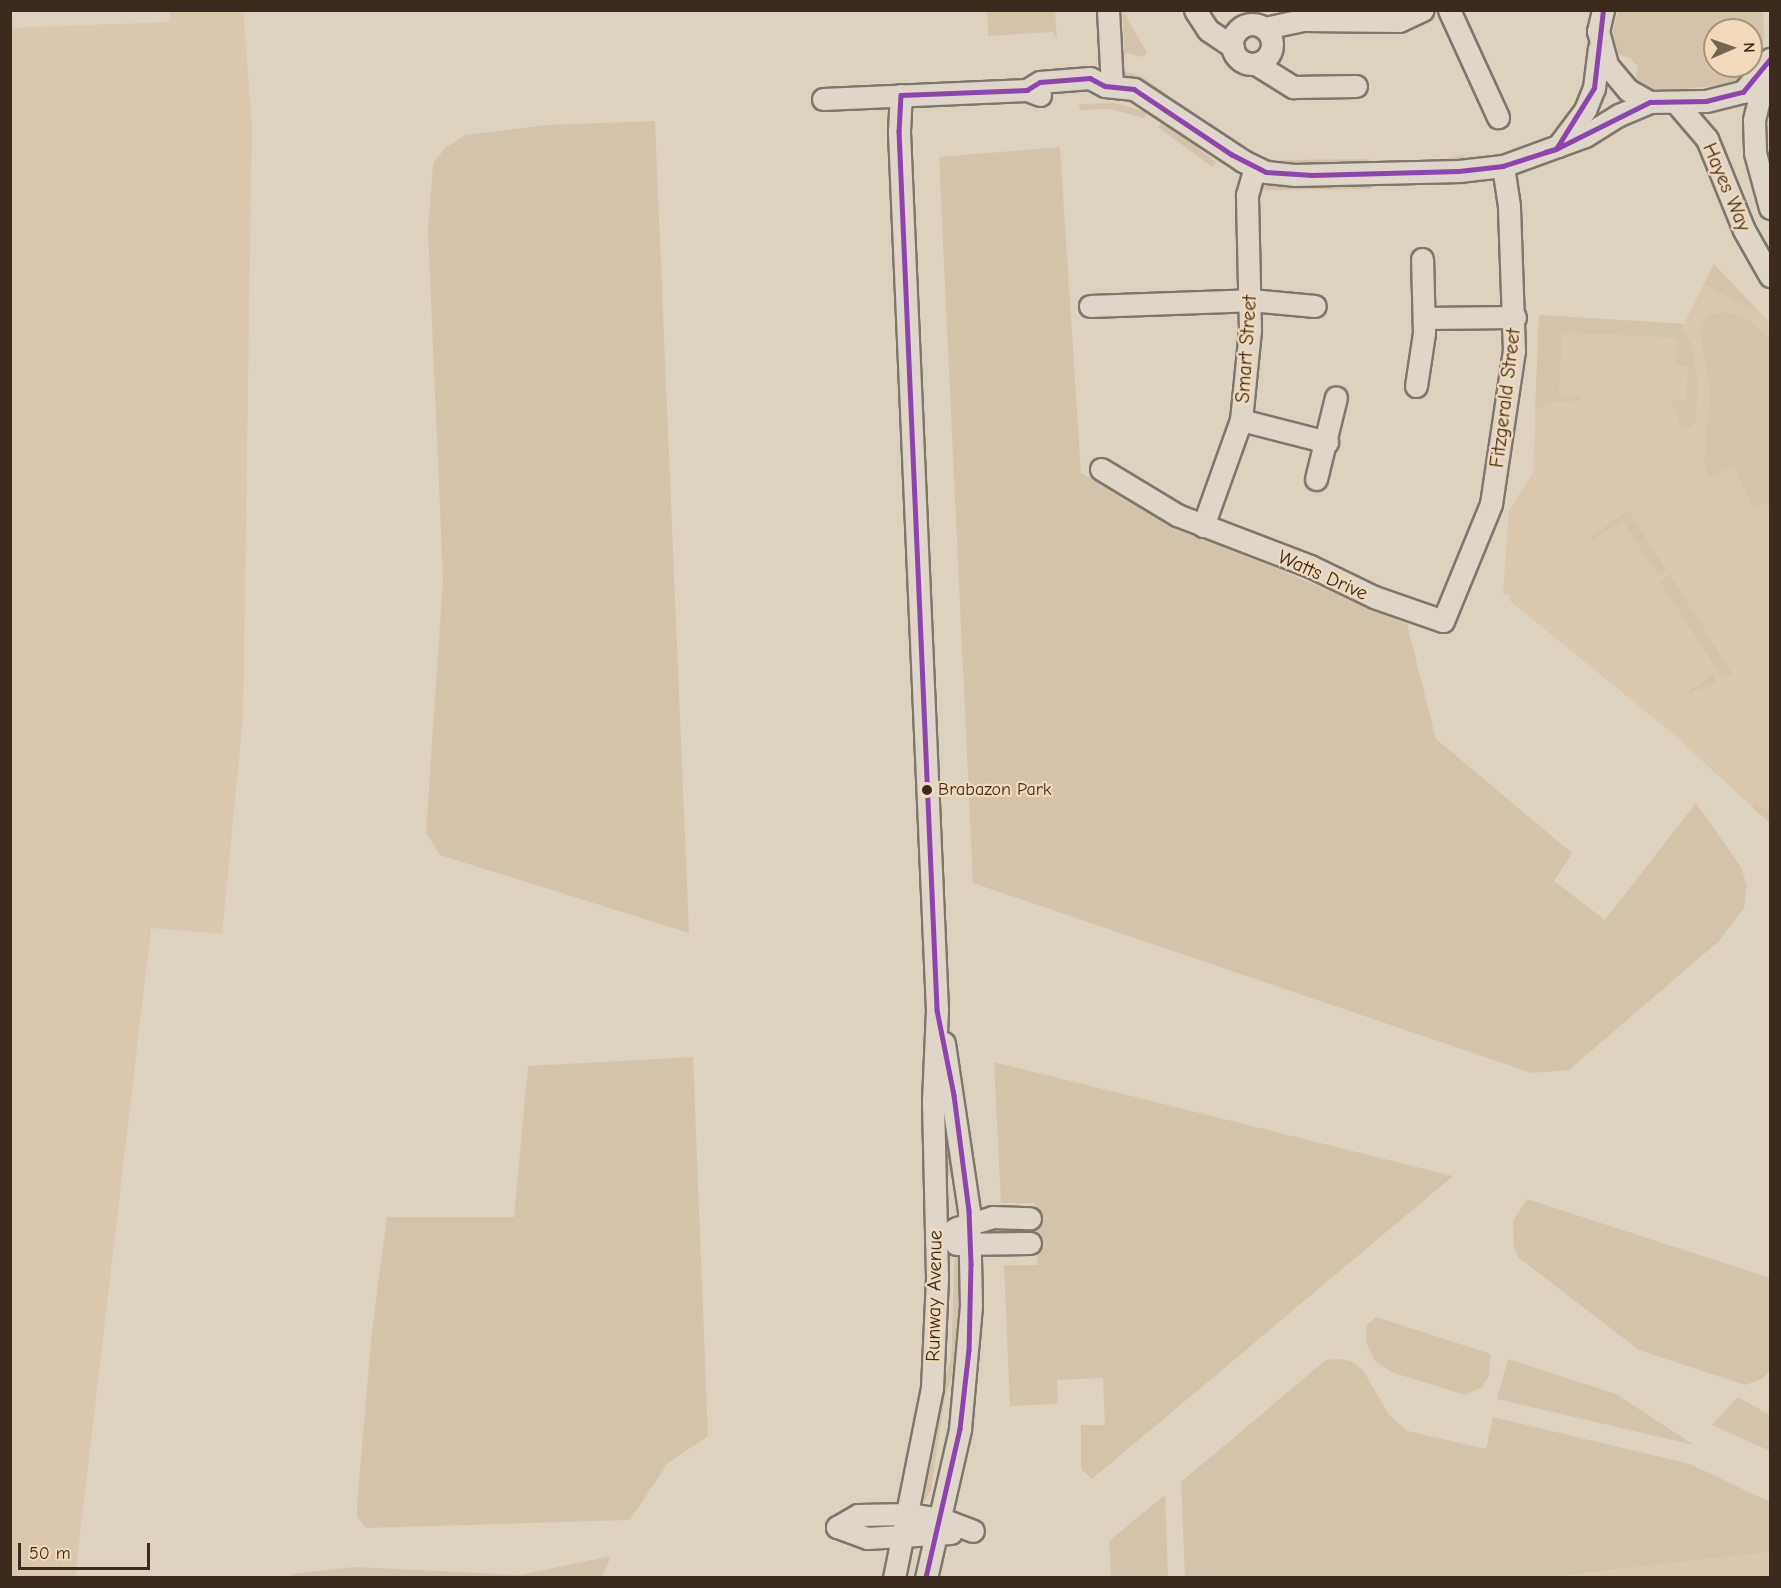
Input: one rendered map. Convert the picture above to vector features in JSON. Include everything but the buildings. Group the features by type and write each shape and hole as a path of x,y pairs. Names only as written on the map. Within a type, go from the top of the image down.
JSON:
{"street":[{"path":"1108,10 1108,86"},
{"path":"1195,10 1208,30 1233,47 1241,61 1256,64 1293,87 1356,86"},
{"path":"1233,47 1235,34 1245,25 1265,28 1303,20 1399,21 1423,10"},
{"path":"1449,10 1498,117"},
{"path":"1603,10 1598,31 1600,42 1615,77 1650,102"},
{"path":"1256,64 1271,52 1272,39 1265,28"},
{"path":"1556,149 1585,110 1594,88 1600,42"},
{"path":"823,99 1027,90 1041,95 1091,93 1108,86 1134,89 1255,167 1278,174 1459,171 1503,166 1556,149 1650,102 1677,104 1722,99 1743,92 1770,60"},
{"name":"Hayes Way","path":"1770,60 1754,120 1755,153 1770,208"},
{"name":"Runway Avenue","path":"894,1578 909,1514 932,1388 936,1241 933,1101 937,1010 899,131 901,95"},
{"name":"Hayes Way","path":"1677,104 1707,139 1744,230 1770,276"},
{"name":"Fitzgerald Street","path":"1443,621 1491,504 1514,351 1515,317 1503,166"},
{"name":"Smart Street","path":"1203,526 1241,420 1250,300 1247,195 1255,167"},
{"path":"1416,386 1424,318 1422,259"},
{"path":"1090,306 1250,300 1315,306"},
{"path":"1424,318 1515,317"},
{"path":"1316,478 1327,442 1336,397"},
{"path":"1241,420 1327,442"},
{"name":"Watts Drive","path":"1101,469 1177,515 1310,566 1374,597 1443,621"},
{"name":"Runway Avenue","path":"926,1578 940,1526 966,1380 970,1234 954,1095 937,1010"},
{"path":"970,1234 992,1217 1030,1218"},
{"path":"936,1241 970,1234 1030,1243"},
{"path":"909,1514 940,1526 904,1538 859,1538 837,1527 858,1515 909,1514"}],"shaded area":[{"path":"170,11 243,11 252,124 243,718 222,934 151,928 75,1577 11,1577 11,28 170,22"},
{"path":"987,11 1055,11 1057,40 1053,32 988,36"},
{"path":"1123,11 1147,53 1143,57 1124,52"},
{"path":"1618,11 1763,11 1764,40 1763,42 1763,18 1703,18 1703,78 1738,78 1728,85 1656,91 1636,80 1638,67 1630,58 1617,54 1613,31"},
{"path":"1115,69 1141,76 1164,92 1161,97 1120,76"},
{"path":"1113,103 1148,112 1144,118 1110,109 1080,110 1079,104"},
{"path":"1178,103 1252,154 1275,160 1369,159 1369,164 1294,166 1257,160 1173,107"},
{"path":"655,121 689,933 440,855 426,832 443,579 428,230 433,164 445,148 465,135 546,125"},
{"path":"1163,121 1216,162 1212,167 1158,127"},
{"path":"1060,147 1081,473 1195,534 1407,624 1436,739 1572,853 1554,881 1605,920 1696,803 1741,867 1747,886 1744,908 1718,942 1569,1070 1532,1073 973,883 939,157"},
{"path":"1464,155 1465,160 1387,175 1386,170"},
{"path":"1386,179 1467,179 1467,185 1386,185"},
{"path":"1370,184 1371,189 1252,190 1261,186"},
{"path":"1714,264 1770,323 1770,823 1672,733 1509,600 1510,596 1503,594 1509,510 1533,473 1539,315 1684,324"},
{"path":"1714,264 1760,313 1704,284"},
{"path":"1723,312 1746,318 1770,340 1770,510 1767,502 1753,508 1734,466 1709,477 1704,464 1710,388 1700,330 1707,317"},
{"path":"1539,315 1684,324 1682,328 1691,344 1698,379 1696,423 1687,429 1681,427 1671,401 1686,400 1688,366 1676,365 1677,338 1562,332 1559,395 1581,396 1578,401 1550,402 1535,410"},
{"path":"1628,510 1667,571 1658,576 1623,521 1593,540 1591,537"},
{"path":"1670,575 1732,674 1722,678 1660,581"},
{"path":"1713,675 1717,681 1690,694 1688,691"},
{"path":"1756,802 1770,814 1770,823 1751,807"},
{"path":"693,1057 708,1436 668,1463 630,1520 366,1528 357,1517 357,1505 372,1330 387,1217 514,1217 528,1066"},
{"path":"994,1062 1453,1176 1092,1479 1081,1469 1081,1425 1105,1425 1103,1378 1057,1380 1058,1404 1010,1406 1004,1265 1038,1265 1035,1203 1001,1203"},
{"path":"940,1088 952,1175 942,1176"},
{"path":"1527,1199 1770,1278 1770,1370 1762,1379 1745,1385 1639,1350 1519,1258 1514,1247 1513,1221"},
{"path":"955,1253 959,1253 957,1361 945,1396 931,1490 924,1502 921,1501 937,1399 951,1359"},
{"path":"1376,1317 1491,1354 1489,1376 1482,1387 1465,1395 1391,1372 1375,1361 1366,1342 1367,1325"},
{"path":"1508,1359 1616,1394 1694,1445 1497,1399"},
{"path":"1326,1360 1351,1361 1363,1370 1389,1415 1408,1431 1486,1449 1493,1417 1690,1464 1770,1502 1770,1552 1545,1578 1185,1577 1181,1482"},
{"path":"1738,1397 1770,1415 1770,1451 1712,1425"},
{"path":"1165,1495 1168,1577 1111,1577 1109,1541"},
{"path":"1770,1552 1770,1577 1559,1577"},
{"path":"611,1556 602,1577 292,1577 292,1574 354,1567 520,1575"}],"transit line":[{"path":"1545,152 1556,149 1594,88 1603,10"},
{"path":"901,95 1027,90 1040,82 1090,78 1105,86 1134,89 1231,154 1266,172 1312,175 1459,171 1503,166 1556,149 1650,102 1706,101 1743,92 1770,59"},
{"path":"901,95 899,131 937,1010 954,1095 969,1211 971,1264 969,1350 960,1429 926,1578"}],"place":[{"name":"Brabazon Park","path":"927,790"}]}
